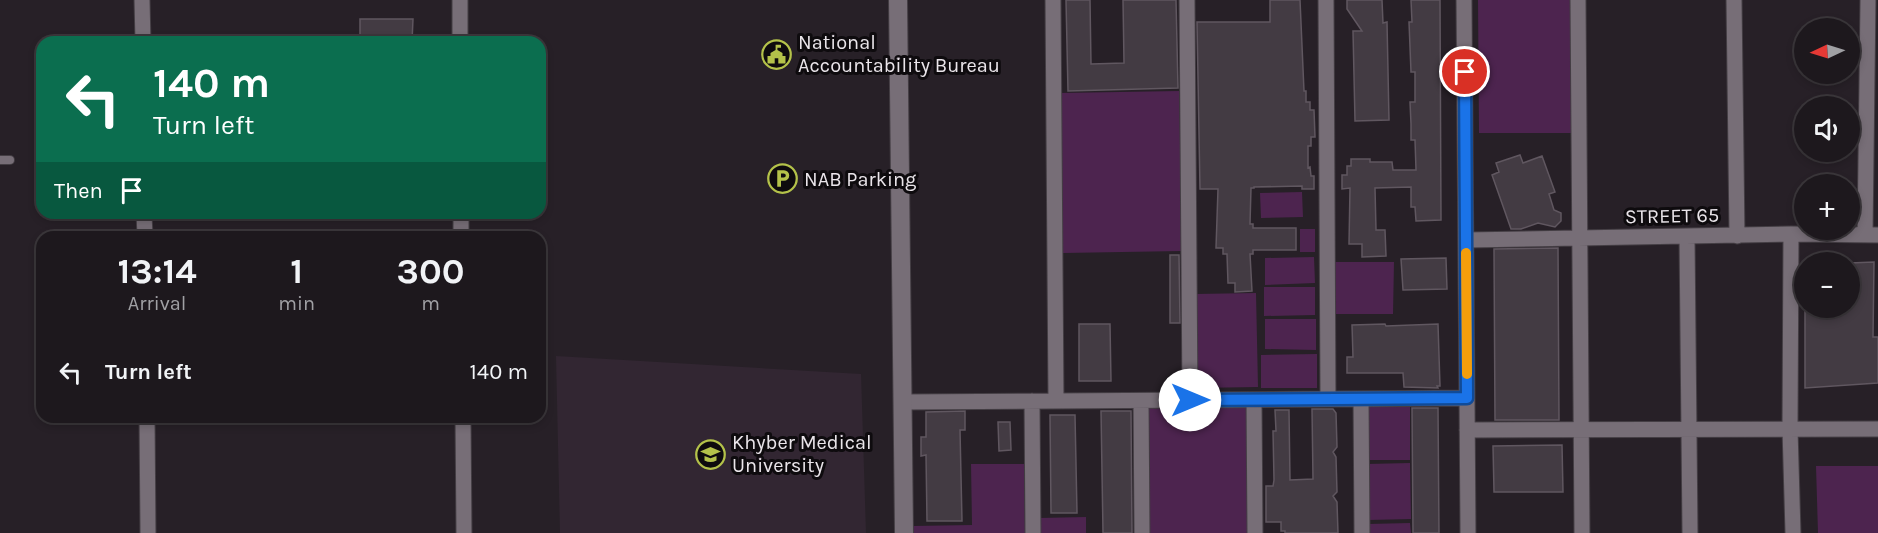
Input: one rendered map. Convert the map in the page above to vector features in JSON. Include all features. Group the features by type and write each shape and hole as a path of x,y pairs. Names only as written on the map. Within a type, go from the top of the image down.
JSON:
{"street":[{"path":"142,0 143,36"},
{"path":"460,0 460,36"},
{"path":"898,0 904,533"},
{"path":"1053,0 1056,401"},
{"path":"1187,0 1190,400"},
{"path":"1326,0 1328,399"},
{"path":"1464,0 1468,533"},
{"path":"1578,0 1582,533"},
{"path":"1734,0 1737,236"},
{"path":"1868,0 1872,235"},
{"path":"1791,234 1792,533"},
{"name":"STREET 65","path":"1466,240 1791,234 1872,235"},
{"path":"1687,237 1690,533"},
{"path":"903,402 1467,398"},
{"path":"1361,399 1362,533"},
{"path":"1141,400 1142,533"},
{"path":"1254,400 1255,533"},
{"path":"1032,401 1033,533"},
{"path":"147,423 148,533"},
{"path":"463,423 464,533"},
{"path":"1467,430 1878,429"}],"lane":[{"path":"0,160 10,159"}],"shaded area":[{"path":"1478,0 1573,0 1574,133 1479,133"},
{"path":"1179,91 1182,251 1063,253 1060,93"},
{"path":"1302,192 1303,217 1261,218 1260,193"},
{"path":"1300,229 1315,229 1315,252 1300,252"},
{"path":"1314,257 1315,283 1265,285 1265,258"},
{"path":"1335,262 1394,262 1393,314 1335,314"},
{"path":"1264,287 1315,287 1315,315 1264,316"},
{"path":"1256,293 1258,387 1196,388 1195,294"},
{"path":"1265,319 1316,319 1316,350 1265,349"},
{"path":"1317,354 1317,388 1261,388 1261,355"},
{"name":"Khyber Medical University","path":"556,356 861,374 866,533 560,533"},
{"path":"1367,404 1410,404 1410,460 1367,460"},
{"path":"1248,407 1249,533 1150,533 1149,408"},
{"path":"1410,463 1411,519 1368,520 1367,464"},
{"path":"971,464 1024,464 1025,533 913,533 913,526 972,525"},
{"path":"1816,466 1878,466 1878,533 1818,533"},
{"path":"1086,517 1086,533 1039,533 1039,518"},
{"path":"1410,523 1411,533 1368,533 1368,524"}],"building":[{"path":"1066,0 1090,0 1091,64 1124,63 1123,0 1176,0 1178,88 1068,91"},
{"path":"1270,0 1300,0 1304,91 1306,91 1306,102 1310,102 1310,110 1314,110 1315,137 1311,137 1311,146 1308,146 1308,168 1310,167 1311,176 1314,176 1314,189 1302,189 1302,186 1251,188 1250,224 1253,224 1253,228 1296,228 1296,250 1253,250 1253,254 1250,254 1252,291 1235,292 1235,283 1228,283 1227,254 1223,254 1223,248 1216,248 1218,189 1200,189 1197,22 1270,22"},
{"path":"1347,0 1382,0 1383,23 1387,22 1389,120 1355,121 1353,31 1362,31 1347,9"},
{"path":"1411,0 1440,0 1441,220 1416,221 1415,207 1411,207 1411,187 1375,188 1376,230 1385,230 1386,256 1362,257 1362,244 1349,244 1350,188 1342,189 1342,175 1347,175 1347,166 1351,166 1351,159 1392,162 1393,170 1416,170 1415,140 1411,140 1410,102 1415,102 1415,72 1411,72 1409,22 1412,22"},
{"path":"360,19 413,19 412,36 360,36"},
{"path":"1520,155 1523,163 1542,156 1555,192 1549,194 1554,210 1561,213 1561,221 1555,227 1538,223 1521,229 1511,229 1492,175 1499,172 1496,163"},
{"path":"1558,248 1559,420 1495,420 1494,249"},
{"path":"1170,255 1179,255 1180,323 1170,323"},
{"path":"1446,258 1447,289 1403,290 1401,259"},
{"path":"1874,262 1873,337 1878,337 1878,383 1805,388 1805,318 1860,318 1860,263"},
{"path":"1079,324 1110,324 1111,381 1079,381"},
{"path":"1385,324 1386,326 1438,324 1440,386 1437,386 1438,388 1404,387 1403,373 1347,373 1347,357 1353,357 1352,325"},
{"path":"1412,408 1438,408 1439,533 1413,533"},
{"path":"1312,409 1333,409 1336,413 1337,447 1333,452 1336,457 1337,492 1333,496 1337,502 1338,533 1285,533 1281,531 1281,522 1266,522 1266,486 1273,486 1274,480 1275,410 1289,410 1290,480 1313,479"},
{"path":"965,411 965,430 960,430 962,521 927,521 926,455 921,456 921,437 926,437 926,412"},
{"path":"1101,411 1131,411 1132,533 1103,533"},
{"path":"1050,415 1075,415 1077,513 1051,513"},
{"path":"998,422 1010,422 1011,450 999,451"},
{"path":"1562,445 1563,492 1494,492 1493,446"}],"slow traffic":[{"path":"1466,253 1467,374"}],"place":[{"name":"National Accountability Bureau","path":"777,54"},
{"name":"NAB Parking","path":"783,179"},
{"name":"Khyber Medical University","path":"711,454"}],"route":[{"path":"1190,400 1467,398 1465,72"}]}
